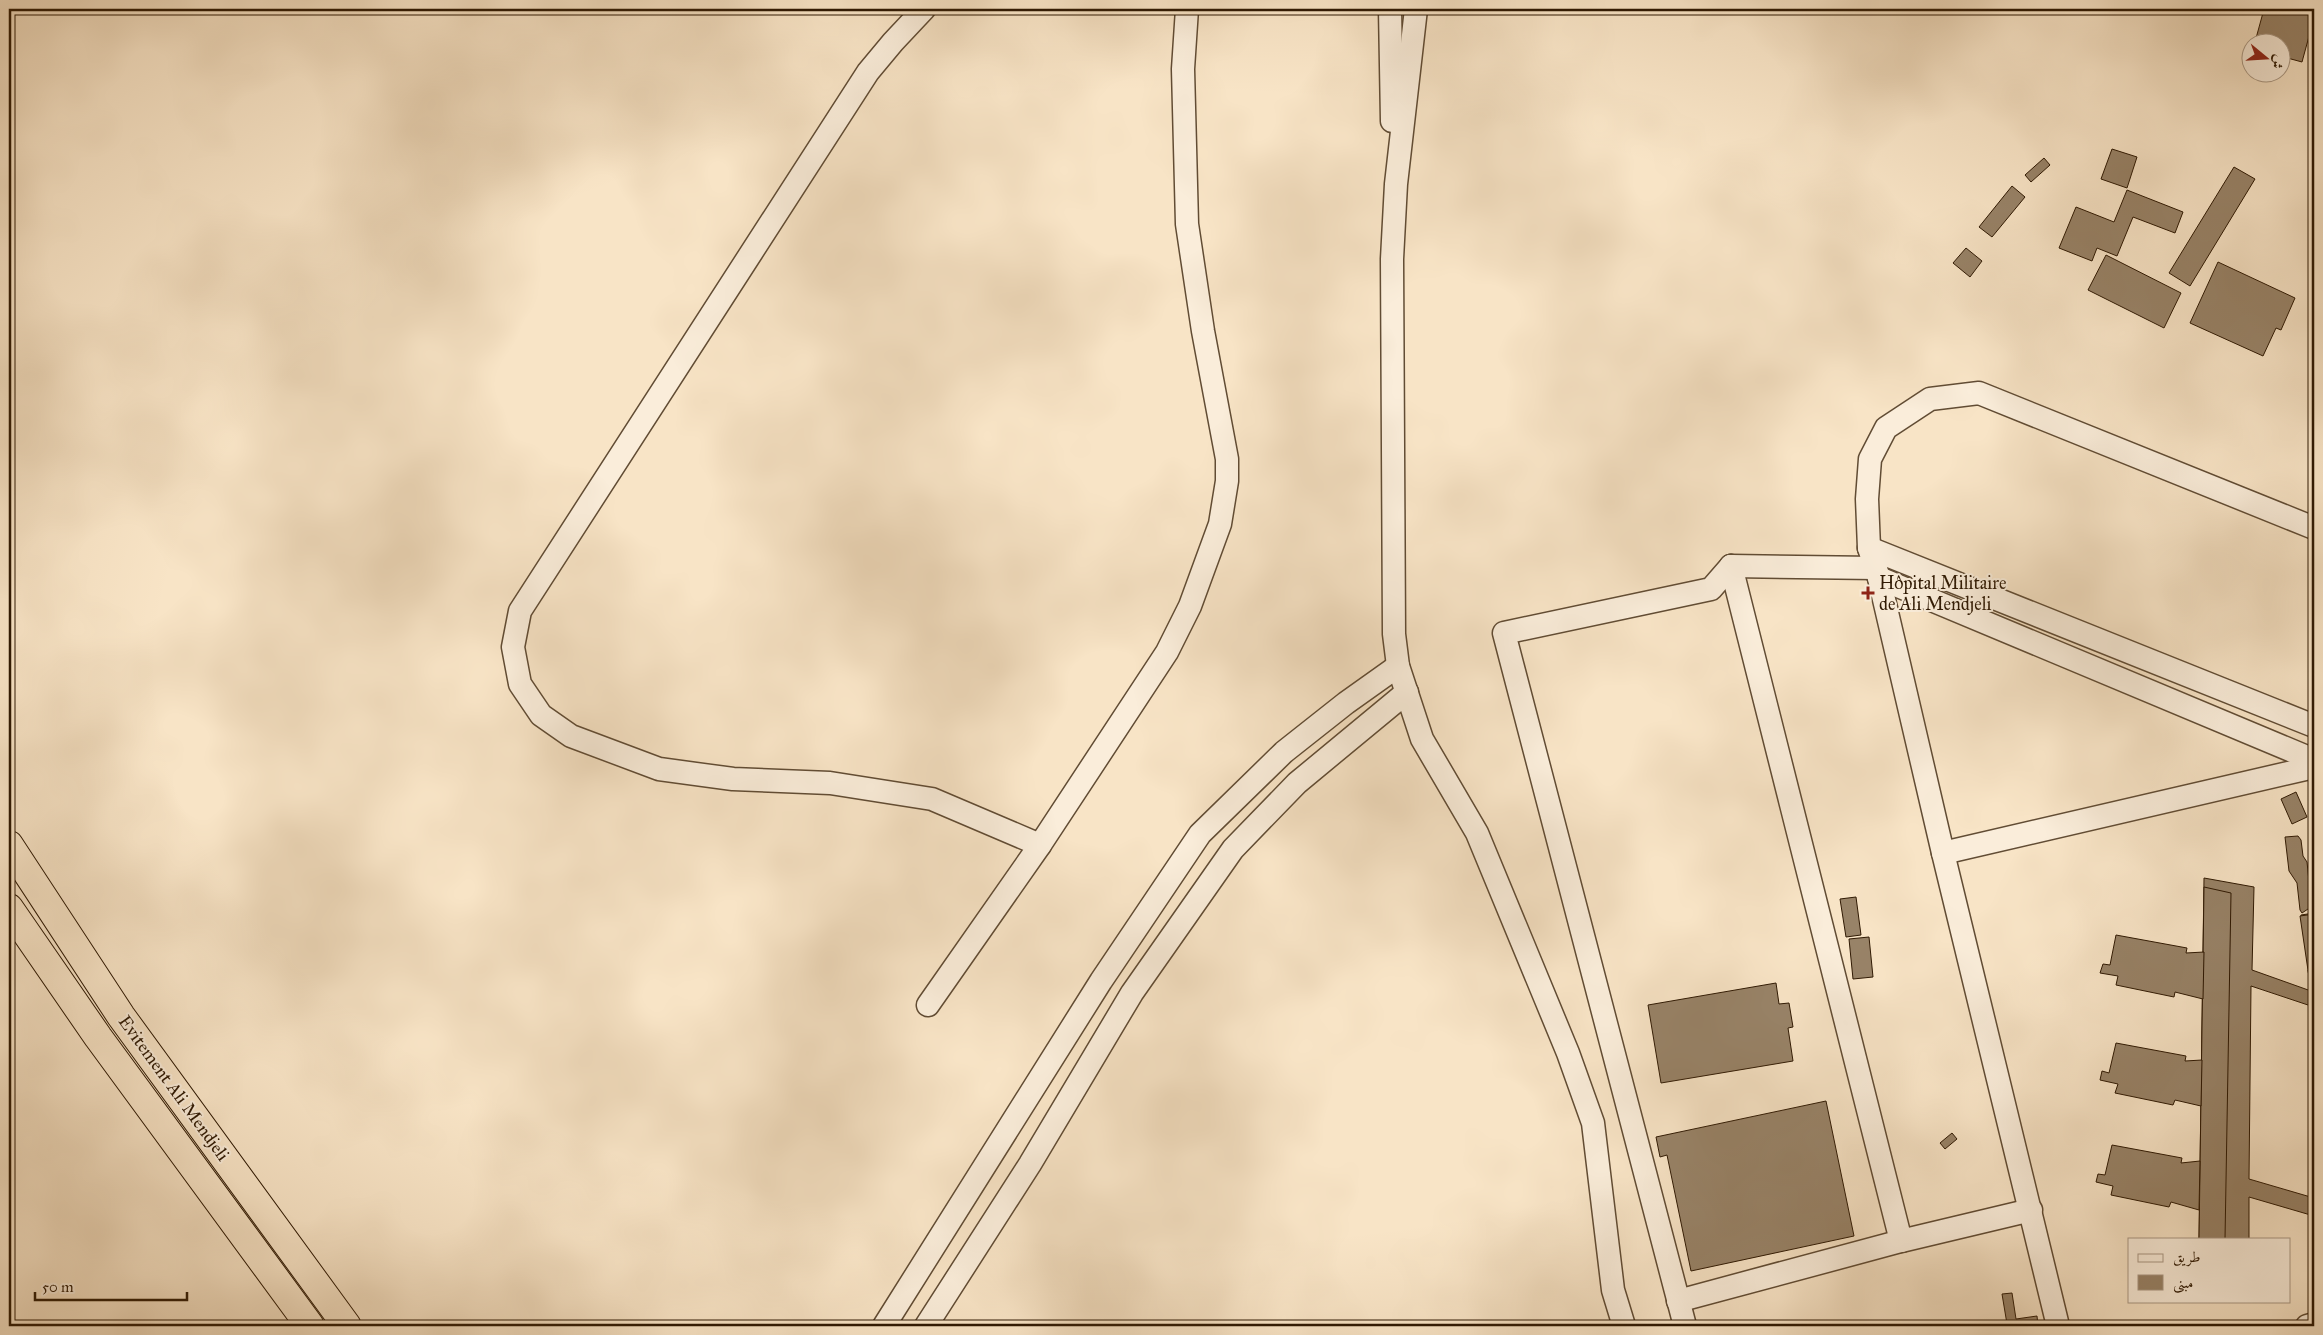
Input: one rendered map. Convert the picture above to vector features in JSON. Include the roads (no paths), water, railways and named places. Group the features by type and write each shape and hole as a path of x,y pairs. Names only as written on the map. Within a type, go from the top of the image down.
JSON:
{"highway":[{"name":"Evitement Ali Mendjeli","path":"9,845 121,1016 347,1326"},
{"name":"Evitement Ali Mendjeli","path":"9,908 98,1037 310,1326"}],"street":[{"path":"924,9 868,72 520,611 513,647 520,684 541,715 571,736 659,769 733,779 830,783 932,799 1040,845"},
{"path":"928,1005 1040,845 1168,652 1190,606 1220,524 1225,503 1227,459 1203,331 1187,224 1183,69 1187,9"},
{"path":"1390,9 1391,104 1396,184"},
{"path":"1416,9 1396,184 1392,259 1394,634 1398,666 1422,739 1477,833 1489,859 1568,1053 1593,1123 1614,1290 1624,1326"},
{"path":"2058,1326 1875,565 1867,499 1870,459 1886,428 1930,399 1979,393 2314,528"},
{"path":"1875,565 2314,760"},
{"path":"1685,1326 1504,633 1711,589 1731,566 1875,565 2314,726"},
{"path":"1731,566 1901,1241"},
{"path":"884,1326 1101,981 1200,834 1284,752 1346,703 1398,666"},
{"path":"926,1326 1030,1164 1132,993 1233,849 1297,783 1407,692"},
{"path":"1943,853 2314,767"},
{"path":"1678,1301 1901,1241 2031,1210"},
{"path":"2306,1326 2314,1324"}],"place":[{"name":"Hôpital Militaire de Ali Mendjeli","path":"1868,593"}]}
